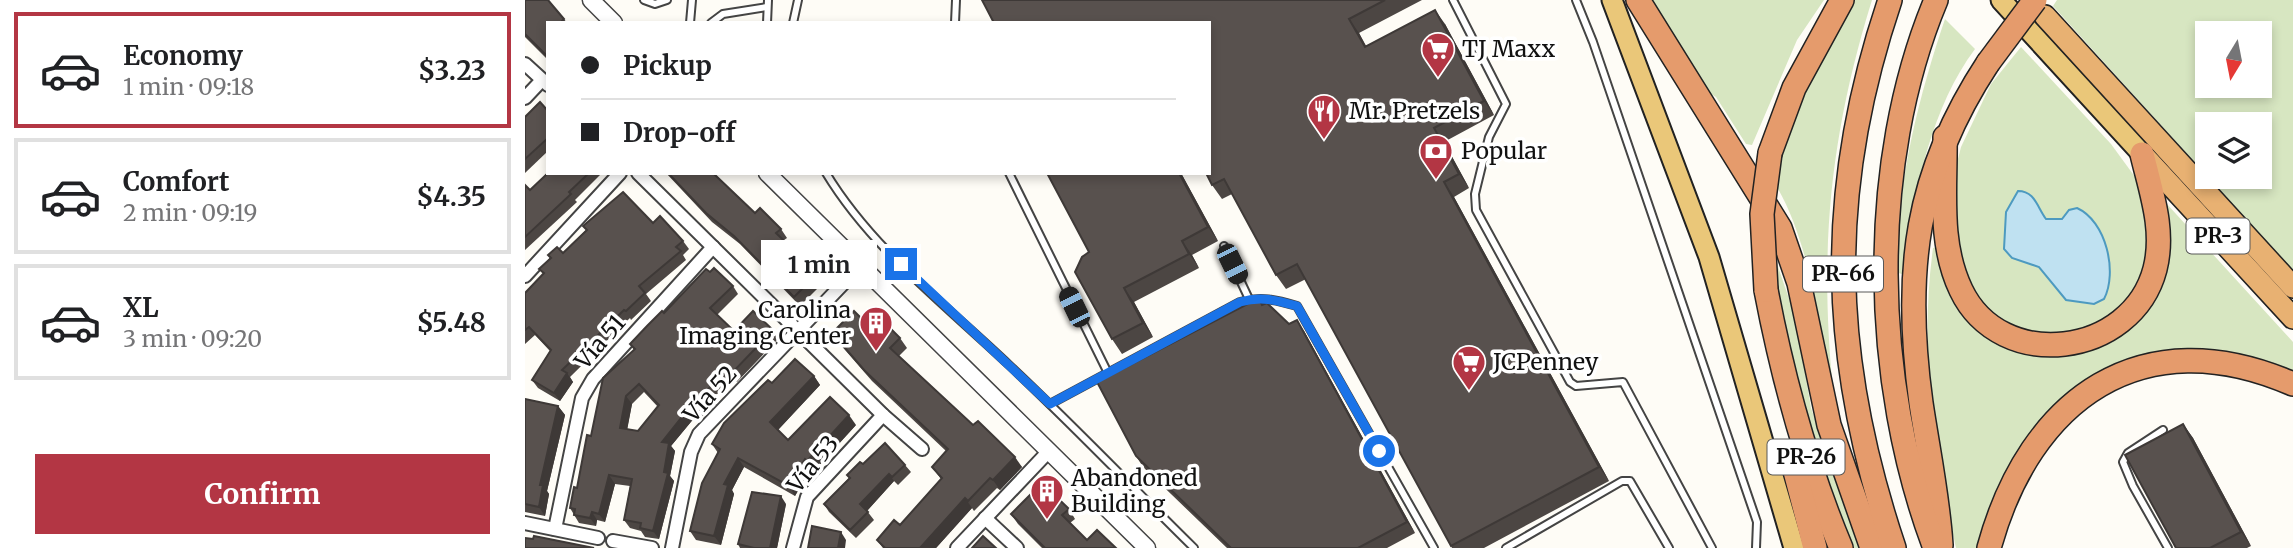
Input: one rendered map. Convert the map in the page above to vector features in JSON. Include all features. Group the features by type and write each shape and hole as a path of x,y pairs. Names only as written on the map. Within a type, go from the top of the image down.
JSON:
{"highway":[{"path":"1638,0 1780,228 1799,283 1829,425 1872,548"},
{"name":"PR-26","path":"1841,548 1809,467 1781,363 1766,290 1762,214 1770,153 1794,88 1842,0"},
{"name":"PR-66","path":"1890,0 1877,39 1858,120 1849,175 1843,280 1848,367 1859,430 1894,548"},
{"name":"PR-66","path":"1935,2 1913,69 1900,125 1887,229 1885,283 1899,408 1923,516 1935,548"},
{"path":"1941,548 1939,510 1919,380 1914,290 1920,219 1930,178 1962,103 1988,63 2036,4"},
{"name":"PR-3","path":"2036,4 2293,287"},
{"path":"1945,138 1943,202 1948,250 1961,290 1982,318 2000,331 2038,345 2080,343 2103,334 2122,322 2138,306 2147,291 2159,248 2159,226 2142,154"},
{"name":"PR-3","path":"2142,154 2293,318"},
{"path":"1989,548 2000,512 2026,458 2041,436 2065,411 2100,384 2147,366 2169,361 2198,360 2248,367 2293,384"},
{"path":"1781,363 1781,419 1815,548"}],"main road":[{"path":"1612,0 1709,257 1794,548"},
{"name":"PR-3","path":"2001,0 2142,154"}],"street":[{"path":"591,0 612,21"},
{"path":"525,64 545,82 525,98"},
{"path":"525,276 618,175"},
{"path":"640,175 883,415 922,449"},
{"path":"769,175 1147,548"},
{"name":"Vía 51","path":"555,529 582,398 593,379 713,247"},
{"name":"Vía 52","path":"672,548 691,452 699,434 860,265"},
{"name":"Vía 53","path":"793,548 807,497 883,415"},
{"path":"957,548 1048,452"},
{"path":"985,518 1017,548"},
{"path":"525,523 598,538"},
{"path":"614,541 652,548"}],"lane":[{"path":"644,0 655,4 667,0"},
{"path":"690,21 692,0"},
{"path":"793,21 798,0"},
{"path":"955,21 956,0"},
{"path":"1454,0 1506,104 1489,137 1475,194 1476,210 1570,382 1576,386 1623,383 1712,548"},
{"path":"1576,0 1593,42 1757,522 1756,548"},
{"path":"714,21 723,14 767,4"},
{"path":"827,175 857,221 1050,404 1194,548"},
{"path":"1010,175 1108,373"},
{"path":"1224,246 1249,299"},
{"path":"1050,404 1249,299 1273,299 1297,306 1434,548"},
{"path":"2163,430 2128,453 2123,462 2133,486 2168,548"},
{"path":"1506,548 1622,481 1630,481 1669,548"}],"green space":[{"path":"1647,0 1824,0 1797,40 1752,145 1746,144 1716,97 1706,91"},
{"path":"1854,0 1872,0 1846,98 1831,193 1827,289 1833,390 1806,259 1777,187 1781,162 1796,113 1828,45"},
{"path":"2057,0 2293,0 2293,271 2219,189 2272,189 2272,112 2195,112 2195,163 2053,6"},
{"path":"1945,19 1975,49 1945,100 1934,128 1918,186 1902,274 1898,273 1898,241 1904,177 1917,112"},
{"path":"2021,47 2111,144 2138,181 2147,203 2152,254 2127,306 2084,334 2030,338 1973,300 1954,259 1956,167 1961,147 1991,84"},
{"path":"2166,203 2293,342 2293,378 2182,353 2054,407 2033,430 2006,475 1983,548 1956,548 1935,436 1928,362 1929,286 1933,248 1937,247 1961,308 1983,334 2003,347 2024,354 2047,356 2071,353 2115,336 2134,323"},
{"path":"1775,258 1796,319 1811,408 1860,548 1847,548 1812,441 1785,333"}],"water":[{"path":"2018,191 2035,200 2046,219 2062,219 2069,210 2077,208 2095,224 2107,248 2109,262 2110,275 2104,299 2094,304 2066,300 2039,267 2012,258 2004,249 2006,212"}],"building":[{"path":"525,0 548,0 564,19 546,21 546,55 525,34"},
{"path":"982,0 1385,0 1349,19 1365,47 1435,10 1484,101 1434,128 1459,174 1444,182 1599,467 1451,546 1297,264 1276,275 1224,179 1212,185 1207,175 1211,175 1211,21 993,21"},
{"path":"540,102 546,109 546,140 525,159 525,117"},
{"path":"546,175 587,175 569,192 571,194 525,237 525,185 530,190"},
{"path":"670,175 715,175 755,213 760,208 781,229 776,233 800,256 804,251 822,269 794,297 734,236 706,213"},
{"path":"1048,175 1180,175 1208,227 1182,241 1189,254 1124,288 1143,323 1112,339 1075,272 1082,257 1089,252"},
{"path":"623,192 653,223 660,216 683,241 676,247 681,251 639,286 645,293 562,370 567,373 554,393 532,380 551,350 529,327 525,330 525,293 544,273 539,269 551,258 548,255 557,247 563,253 587,230 583,226"},
{"path":"714,268 733,286 710,308 734,331 753,311 773,330 731,374 727,371 706,391 710,396 693,412 689,408 662,442 669,443 664,472 668,473 653,531 640,528 641,523 624,520 632,479 609,475 599,514 592,512 590,518 574,515 575,509 570,508 574,487 577,488 587,435 591,436 603,378 635,349 630,344 662,311 664,313 706,269 710,272","holes":["639,384 659,405 638,431 620,428 626,396"]},
{"path":"1259,298 1262,305 1267,303 1289,324 1297,320 1407,522 1358,548 1231,548 1136,456 1097,382"},
{"path":"854,311 864,321 874,312 900,338 890,348 973,425 978,421 1015,457 968,501 965,498 920,548 885,548 877,540 894,520 900,525 942,478 932,467 948,449 865,371 832,333"},
{"path":"795,359 814,376 770,422 788,440 830,397 849,415 807,461 805,459 789,486 738,458 724,484 728,485 714,536 690,531 702,483 720,449 712,444 724,423 768,380 772,383"},
{"path":"525,399 558,406 540,485 543,485 539,507 525,504"},
{"path":"2183,424 2241,532 2210,548 2176,548 2125,455"},
{"path":"885,443 905,465 892,477 889,474 860,504 868,512 850,530 824,504 850,478 847,475 860,462 863,464"},
{"name":"Abandoned Building","path":"1042,483 1069,509 1062,515 1087,540 1097,530 1116,548 1045,548 1011,514"},
{"path":"752,492 781,496 770,548 738,544"},
{"path":"812,526 841,532 838,548 808,548"},
{"path":"534,536 594,548 525,548 525,538 533,539"},
{"path":"983,536 996,548 972,548"}],"place":[{"name":"TJ Maxx","path":"1438,79"},
{"name":"Mr. Pretzels","path":"1324,141"},
{"name":"Popular","path":"1436,181"},
{"name":"Carolina Imaging Center","path":"876,353"},
{"name":"JCPenney","path":"1469,392"},
{"name":"Abandoned Building","path":"1047,521"}],"route":[{"path":"901,264 1050,404 1240,302 1255,298 1273,299 1297,306 1379,451"}]}
